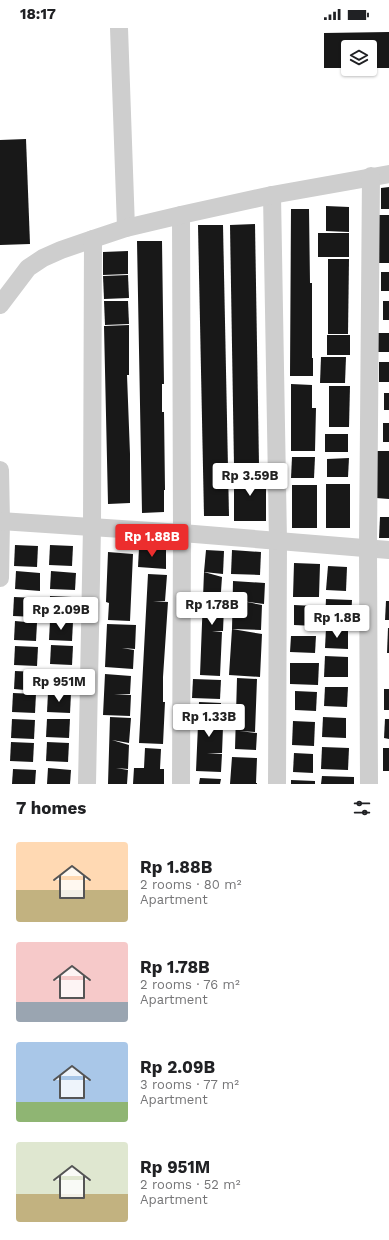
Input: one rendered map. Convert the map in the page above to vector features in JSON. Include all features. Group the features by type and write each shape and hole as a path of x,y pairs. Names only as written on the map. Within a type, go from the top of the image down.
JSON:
{"street":[{"path":"119,28 126,228"},
{"path":"0,305 28,268 43,258 93,239 126,228 272,195 371,176 389,174"},
{"path":"369,784 368,548 371,176"},
{"path":"272,195 278,541 277,784"},
{"path":"181,215 181,784"},
{"path":"87,784 92,527 93,239"},
{"path":"0,470 0,578"},
{"path":"0,521 182,533 389,550"}],"building":[{"path":"389,32 389,68 377,68 377,40 341,40 341,68 324,68 324,33"},
{"path":"26,139 30,244 0,245 0,140"},
{"path":"389,187 389,209 381,209 381,188"},
{"path":"326,206 349,207 349,232 326,231"},
{"path":"291,209 309,209 310,283 312,283 313,376 290,376"},
{"path":"379,215 389,215 389,263 379,263"},
{"path":"255,224 259,465 234,466 230,225"},
{"path":"198,225 223,225 229,516 204,516"},
{"path":"318,233 349,233 349,257 318,257"},
{"path":"137,241 162,241 164,384 162,384 162,412 164,412 164,512 142,513"},
{"path":"128,251 128,274 103,275 103,252"},
{"path":"328,259 349,259 348,334 328,334"},
{"path":"381,272 389,272 389,291 381,291"},
{"path":"128,275 129,298 104,299 103,276"},
{"path":"104,301 128,301 129,324 105,325"},
{"path":"383,301 389,301 389,320 383,320"},
{"path":"129,325 129,375 127,375 130,503 108,504 104,326"},
{"path":"378,333 389,333 389,352 378,352"},
{"path":"327,335 350,335 350,355 327,355"},
{"path":"321,357 346,357 345,383 320,383"},
{"path":"379,362 389,362 389,382 379,382"},
{"path":"291,384 312,385 312,408 316,408 315,451 291,451"},
{"path":"329,386 350,386 349,427 329,427"},
{"path":"384,393 389,393 389,410 384,410"},
{"path":"383,423 389,423 389,442 383,442"},
{"path":"325,434 348,434 348,452 325,452"},
{"path":"377,451 389,451 389,499 376,498"},
{"path":"292,457 315,457 314,478 291,478"},
{"path":"349,458 348,477 327,477 327,459"},
{"path":"234,473 266,473 266,521 234,521"},
{"path":"326,484 350,484 350,528 326,528"},
{"path":"292,485 317,485 317,528 292,528"},
{"path":"380,517 389,517 389,538 379,538"},
{"path":"15,545 38,546 37,567 14,566"},
{"path":"50,545 73,546 72,566 49,565"},
{"path":"139,548 166,549 166,569 138,567"},
{"path":"206,550 224,551 223,574 204,572"},
{"path":"232,550 261,552 260,575 231,574"},
{"path":"108,552 133,554 130,621 108,620 109,603 106,602"},
{"path":"294,563 320,564 319,597 293,597"},
{"path":"328,566 347,567 346,591 326,590"},
{"path":"16,571 40,573 40,591 15,589"},
{"path":"51,571 76,573 75,590 50,589"},
{"path":"204,572 222,577 220,606 224,607 223,631 212,631 222,632 220,676 200,675"},
{"path":"148,574 167,575 165,601 153,601 168,602 163,677 163,702 165,702 163,744 139,743"},
{"path":"233,581 265,583 264,604 242,601 262,605 261,630 232,629"},
{"path":"50,596 72,597 71,616 49,615"},
{"path":"14,597 37,598 36,617 13,616"},
{"path":"326,599 352,600 351,620 325,620"},
{"path":"386,601 389,601 389,620 385,620"},
{"path":"294,605 315,606 315,626 294,625"},
{"path":"15,621 37,623 36,641 14,640"},
{"path":"50,621 73,622 72,641 49,640"},
{"path":"107,624 136,625 135,649 122,648 134,650 133,669 105,667"},
{"path":"326,628 348,629 348,649 325,648"},
{"path":"388,628 389,653 387,653"},
{"path":"232,629 262,634 260,677 229,675"},
{"path":"291,636 316,636 315,653 290,652"},
{"path":"51,645 73,646 72,665 50,664"},
{"path":"15,646 38,647 37,666 14,665"},
{"path":"325,656 348,657 348,677 324,677"},
{"path":"290,663 319,663 318,685 290,684"},
{"path":"50,670 72,671 71,690 49,689"},
{"path":"15,671 37,672 36,691 14,689"},
{"path":"105,674 131,676 130,694 114,694 131,695 130,716 103,715"},
{"path":"237,678 257,679 255,732 239,731 257,733 256,750 235,749"},
{"path":"193,679 221,680 220,699 192,698"},
{"path":"325,687 348,687 347,707 324,706"},
{"path":"384,689 389,689 389,710 384,710"},
{"path":"295,691 317,692 316,711 295,710"},
{"path":"13,693 36,694 35,713 12,712"},
{"path":"48,693 71,694 70,713 47,712"},
{"path":"199,702 221,703 220,726 223,727 222,753 207,753 222,754 221,772 196,771"},
{"path":"110,717 131,718 129,743 112,740 129,745 128,769 116,768 128,770 127,784 108,784"},
{"path":"323,717 346,718 346,738 322,737"},
{"path":"12,719 35,720 34,739 11,738"},
{"path":"47,719 70,719 69,738 46,737"},
{"path":"385,719 389,719 389,739 384,738"},
{"path":"293,721 315,722 314,746 292,745"},
{"path":"11,742 34,743 33,762 10,761"},
{"path":"47,742 69,743 68,762 46,761"},
{"path":"322,747 349,748 348,770 321,769"},
{"path":"145,748 161,749 160,769 164,769 164,784 133,784 134,768 144,768"},
{"path":"383,748 389,748 389,771 383,771"},
{"path":"294,753 313,754 313,773 293,772"},
{"path":"232,757 257,758 257,784 230,784"},
{"path":"48,768 71,770 70,784 47,784"},
{"path":"13,769 36,770 35,784 12,784"},
{"path":"322,776 354,777 354,784 321,784"},
{"path":"200,778 221,779 220,784 199,784"},
{"path":"291,780 315,781 315,784 291,784"}]}
